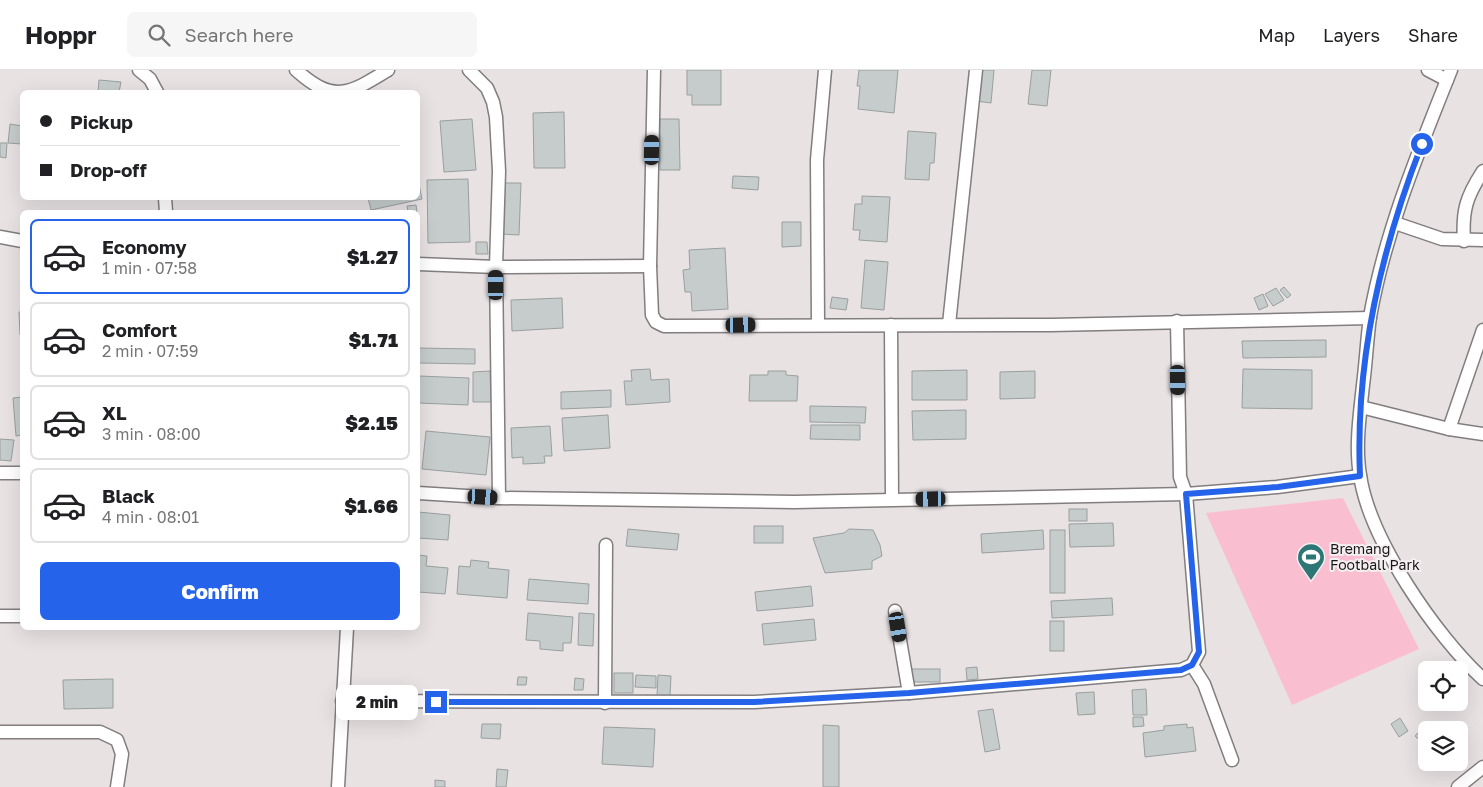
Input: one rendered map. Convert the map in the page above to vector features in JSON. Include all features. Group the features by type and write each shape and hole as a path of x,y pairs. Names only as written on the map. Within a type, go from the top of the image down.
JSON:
{"street":[{"path":"139,70 150,79 156,90"},
{"path":"296,70 322,89 328,90"},
{"path":"352,90 358,89 388,70"},
{"path":"469,70 487,88 493,102 496,118 498,171 496,267 499,498"},
{"path":"654,70 650,266 652,314 656,322 664,326 818,324 1051,325 1370,318"},
{"path":"818,324 817,160 825,70"},
{"path":"949,324 976,70"},
{"path":"1428,70 1449,75 1410,175 1395,223 1370,318 1361,407 1360,476 1370,510 1387,547 1425,613 1471,668 1483,679"},
{"path":"1464,241 1462,216 1466,202 1483,171"},
{"path":"1395,223 1442,238 1464,241 1483,240"},
{"path":"0,237 20,240"},
{"path":"420,264 496,267 650,266"},
{"path":"342,701 754,702 909,693 1181,670 1192,665 1199,652 1186,494 1180,478 1178,321"},
{"path":"891,325 892,499"},
{"path":"1449,430 1483,330"},
{"path":"1361,407 1449,430 1483,434"},
{"path":"0,473 20,473"},
{"path":"420,493 499,498 794,502 1186,494 1278,487 1360,476"},
{"path":"605,703 606,546"},
{"path":"896,611 909,693"},
{"path":"0,616 20,616"},
{"path":"338,787 347,630"},
{"path":"1192,665 1204,684 1232,760"},
{"path":"0,732 100,732 117,740 122,754 118,787"},
{"path":"1458,787 1483,767"}],"shaded area":[{"name":"Bremang Football Park","path":"1343,498 1419,649 1292,705 1206,513"}],"building":[{"path":"687,70 721,70 721,105 692,105 692,95 687,95"},
{"path":"859,70 898,70 894,113 858,109 860,86 857,86"},
{"path":"979,70 994,70 991,103 976,101"},
{"path":"1032,70 1051,70 1047,106 1028,104"},
{"path":"99,80 121,82 119,90 98,90"},
{"path":"564,112 565,168 534,168 533,113"},
{"path":"472,119 476,170 444,172 440,121"},
{"path":"660,119 679,119 680,170 660,170"},
{"path":"10,124 20,126 20,144 8,143"},
{"path":"908,131 936,133 934,163 930,163 929,180 905,179"},
{"path":"0,143 7,143 6,158 0,157"},
{"path":"733,176 759,177 758,190 732,188"},
{"path":"468,179 470,242 428,243 427,180"},
{"path":"503,183 521,183 519,235 501,234"},
{"path":"862,196 890,197 887,242 859,240 860,230 853,230 855,204 862,204"},
{"path":"368,200 417,200 371,210"},
{"path":"416,205 417,210 408,210 407,206"},
{"path":"782,222 801,222 801,246 782,247"},
{"path":"476,242 487,242 488,254 476,254"},
{"path":"725,248 728,309 692,311 691,292 685,292 683,270 690,269 689,250"},
{"path":"865,260 888,262 884,310 861,308"},
{"path":"1284,287 1291,295 1287,298 1280,290"},
{"path":"1276,288 1284,300 1273,306 1265,294"},
{"path":"1263,294 1268,306 1259,310 1254,298"},
{"path":"832,297 848,299 846,310 830,308"},
{"path":"562,298 563,328 512,331 511,300"},
{"path":"1326,340 1326,357 1243,358 1242,341"},
{"path":"420,348 475,349 475,364 420,363"},
{"path":"650,369 651,380 669,379 670,402 626,405 624,381 632,381 631,370"},
{"path":"1243,369 1312,370 1312,409 1242,408"},
{"path":"967,370 967,400 912,400 912,371"},
{"path":"490,371 491,402 473,402 473,372"},
{"path":"768,371 786,371 786,375 798,376 797,401 749,401 750,375 768,375"},
{"path":"1035,371 1035,398 1000,399 1000,372"},
{"path":"420,376 469,378 468,405 420,403"},
{"path":"611,390 611,407 561,409 561,392"},
{"path":"20,397 20,435 16,436 13,398"},
{"path":"810,406 866,407 865,423 810,422"},
{"path":"966,410 966,439 913,440 912,411"},
{"path":"608,415 610,448 564,451 562,418"},
{"path":"811,425 860,425 860,440 810,439"},
{"path":"550,426 552,456 544,456 545,463 523,464 523,457 512,458 511,428"},
{"path":"426,431 490,437 486,475 422,469"},
{"path":"0,439 14,440 11,461 0,460"},
{"path":"1069,509 1087,509 1087,521 1069,521"},
{"path":"420,512 450,515 448,540 420,538"},
{"path":"1113,523 1114,546 1070,547 1069,524"},
{"path":"754,526 783,526 783,543 754,543"},
{"path":"628,529 679,534 677,550 626,546"},
{"path":"849,529 873,530 880,545 882,556 872,561 872,569 825,573 813,538 844,533"},
{"path":"1043,530 1044,549 982,553 981,534"},
{"path":"1050,530 1065,530 1065,593 1050,593"},
{"path":"420,555 427,556 426,566 448,568 445,594 420,592"},
{"path":"471,560 489,562 488,568 509,570 507,598 457,594 459,566 470,567"},
{"path":"529,579 589,584 588,604 527,600"},
{"path":"811,586 813,606 757,611 755,592"},
{"path":"1112,598 1113,615 1052,618 1051,601"},
{"path":"528,613 573,617 571,643 563,643 563,651 540,649 540,641 526,640"},
{"path":"579,613 594,614 593,646 578,645"},
{"path":"814,619 816,640 764,645 762,624"},
{"path":"1050,621 1064,621 1064,651 1050,651"},
{"path":"977,667 978,679 967,680 966,668"},
{"path":"909,669 940,669 940,682 909,682"},
{"path":"614,673 633,673 633,693 614,693"},
{"path":"636,675 656,676 656,688 635,687"},
{"path":"658,675 671,676 670,696 657,696"},
{"path":"518,677 527,677 526,685 517,685"},
{"path":"575,678 584,679 583,690 574,690"},
{"path":"113,679 113,708 64,709 63,680"},
{"path":"1146,689 1147,715 1133,715 1132,690"},
{"path":"1094,692 1095,714 1078,715 1076,693"},
{"path":"993,709 1000,749 985,752 978,711"},
{"path":"1133,717 1143,717 1144,726 1133,727"},
{"path":"1400,718 1408,731 1399,737 1391,724"},
{"path":"482,724 501,724 500,739 481,738"},
{"path":"1187,724 1187,728 1193,727 1196,751 1145,757 1143,733 1164,730 1164,726"},
{"path":"823,725 839,726 839,787 823,787"},
{"path":"604,727 655,729 653,767 602,764"},
{"path":"497,769 508,770 506,787 496,787"},
{"path":"435,780 445,781 445,787 435,787"}],"place":[{"name":"Bremang Football Park","path":"1311,581"}],"route":[{"path":"436,702 754,702 909,693 1181,670 1192,665 1199,652 1186,494 1278,487 1360,476 1358,443 1370,318 1380,274 1410,175 1422,144"}]}
